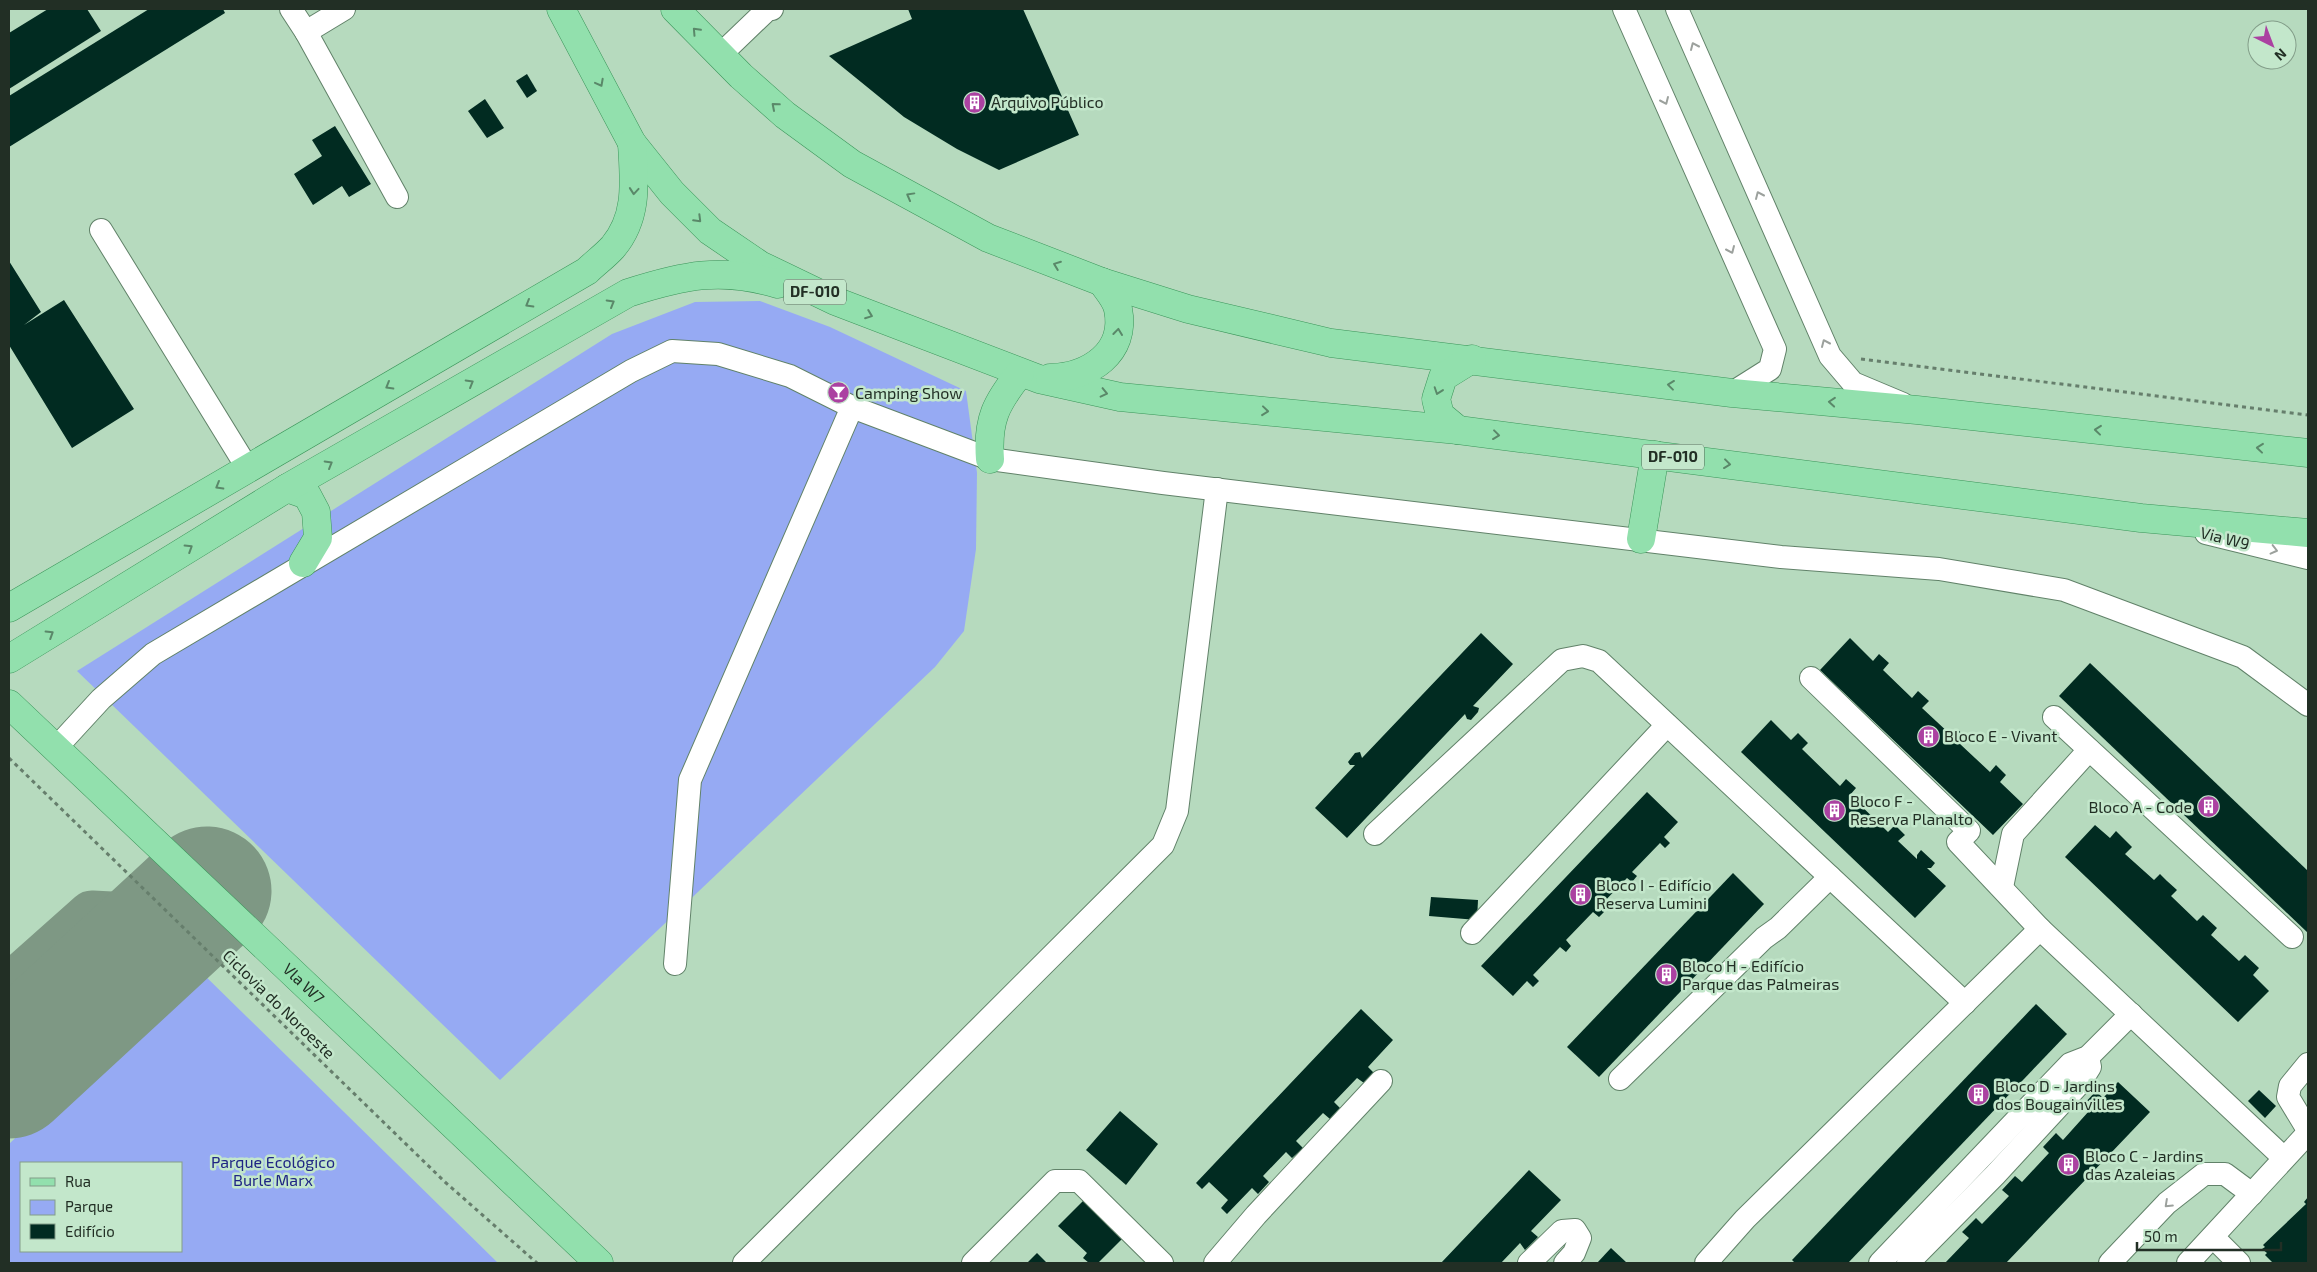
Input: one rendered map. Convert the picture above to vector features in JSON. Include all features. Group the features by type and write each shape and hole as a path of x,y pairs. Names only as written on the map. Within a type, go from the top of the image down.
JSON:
{"main road":[{"name":"DF-010","path":"561,9 632,143 672,193 710,231 760,265 835,301 1030,376 1120,397 1458,430 2141,518 2308,533"},
{"path":"586,56 584,13 587,9"},
{"path":"675,9 719,56 785,115 852,164 988,238 1102,282 1188,309 1331,343 1472,359 1732,393 1918,410 2308,453"},
{"path":"9,608 586,271 613,247 629,217 635,191 632,143"},
{"path":"10,663 287,488 628,293 672,278 720,273 759,278 835,301"},
{"path":"990,460 988,436 996,409 1007,390 1030,376 1069,378 1099,363 1114,347 1119,328 1118,309 1102,282"},
{"path":"1458,430 1440,415 1436,399 1443,377 1472,359"},
{"path":"1641,539 1655,455"},
{"path":"287,488 307,495 316,512 318,538 304,564"},
{"name":"Vla W7","path":"10,700 56,749 599,1263"}],"street":[{"path":"291,9 306,32 397,197"},
{"path":"306,32 344,9"},
{"path":"719,56 767,10 772,9"},
{"path":"1624,9 1775,349 1770,369 1732,393"},
{"path":"1677,9 1830,356 1853,383 1918,410"},
{"path":"102,230 248,469"},
{"path":"56,749 100,699 152,654 631,370 672,352 718,354 790,376 852,407 990,460 1217,490 1781,557 1939,569 2064,590 2243,657 2308,704"},
{"path":"675,964 690,780 852,407"},
{"path":"744,1263 1164,845 1177,811 1217,490"},
{"name":"Via W9","path":"2141,518 2308,558"},
{"path":"1375,834 1562,660 1583,656 1599,661 1965,1003"},
{"path":"1811,678 1969,831 1958,842 2040,929 2284,1158"},
{"path":"2054,717 2292,937"},
{"path":"1472,933 1667,725"},
{"path":"2002,887 2013,834 2089,750"},
{"path":"1620,1079 1764,938 1830,877"},
{"path":"1706,1263 1745,1219 2040,929"},
{"path":"1880,1263 2070,1064 2088,1057 2131,1014"},
{"path":"1908,1263 1995,1175 2080,1083 2090,1067 2088,1057"},
{"path":"2193,1261 2308,1132 2288,1097 2290,1086 2308,1064"},
{"path":"1216,1263 1256,1214 1380,1081"},
{"path":"2110,1263 2167,1203 2204,1174 2226,1174 2252,1194"},
{"path":"972,1263 1055,1181 1079,1181 1155,1261"},
{"path":"1529,1263 1562,1231 1575,1230 1580,1238 1574,1253 1566,1263"},
{"path":"2213,1237 2239,1263"}],"path":[{"path":"1830,356 2308,415"},
{"name":"Ciclovia do Noroeste","path":"9,758 445,1182 537,1263"}],"green space":[{"path":"760,301 830,327 966,391 977,473 976,549 964,631 935,667 500,1080 77,671 612,334 695,302"},
{"name":"Parque Ecológico Burle Marx","path":"196,967 498,1263 9,1263 9,1144"}],"building":[{"path":"48,9 87,9 101,31 9,89 9,33"},
{"path":"149,9 223,9 225,13 9,147 9,96"},
{"name":"Arquivo Público","path":"908,9 1023,9 1079,135 999,170 957,149 904,117 829,56 912,19"},
{"path":"527,74 537,91 527,98 516,81"},
{"path":"485,99 504,128 487,138 468,111"},
{"path":"335,126 371,184 349,197 342,186 313,205 294,174 322,156 312,140"},
{"path":"9,261 41,312 24,325 64,300 134,409 72,448 9,345"},
{"path":"1481,633 1513,664 1473,706 1479,708 1471,720 1467,719 1465,714 1347,838 1315,808 1355,765 1350,765 1348,762 1355,753 1360,752 1362,758"},
{"name":"Bloco E - Vivant","path":"1850,638 1873,661 1879,654 1889,663 1883,670 1912,698 1918,691 1929,701 1922,708 1951,735 1957,729 1967,738 1960,744 1990,772 1996,765 2006,775 2000,782 2023,804 1993,835 1820,670"},
{"name":"Bloco A - Code","path":"2090,663 2308,871 2308,933 2059,696"},
{"name":"Bloco F - Reserva Planalto","path":"1771,720 1791,740 1798,733 1808,743 1802,749 1840,786 1846,779 1856,788 1850,795 1888,832 1895,825 1905,835 1898,841 1917,859 1917,855 1921,850 1935,863 1931,868 1927,868 1946,886 1915,918 1741,752"},
{"name":"Bloco I - Edifício Reserva Lumini","path":"1647,792 1678,822 1664,837 1670,843 1665,848 1660,843 1632,872 1637,876 1632,882 1627,878 1599,907 1604,912 1599,917 1593,912 1566,940 1571,946 1566,952 1560,947 1533,975 1539,981 1533,987 1527,981 1513,996 1481,966"},
{"path":"2095,825 2110,838 2116,831 2132,847 2125,854 2154,880 2160,874 2177,890 2171,896 2197,921 2203,915 2217,928 2211,935 2239,961 2245,955 2259,968 2253,975 2269,991 2238,1022 2065,857"},
{"name":"Bloco H - Edifício Parque das Palmeiras","path":"1733,873 1764,904 1599,1077 1567,1047"},
{"path":"1431,897 1478,900 1477,920 1429,916"},
{"name":"Bloco D - Jardins dos Bougainvilles","path":"2036,1004 2067,1034 1848,1263 1795,1263 1792,1260"},
{"path":"1361,1009 1393,1040 1368,1067 1374,1073 1364,1083 1357,1078 1334,1102 1340,1108 1330,1119 1323,1113 1296,1141 1303,1148 1292,1158 1286,1152 1263,1176 1269,1182 1258,1194 1252,1188 1227,1214 1221,1208 1228,1200 1209,1182 1202,1189 1196,1183"},
{"name":"Bloco C - Jardins das Azaleias","path":"2118,1082 2150,1112 2006,1263 1945,1263 1969,1238 1962,1232 1976,1218 1982,1224 2009,1196 2002,1190 2015,1176 2022,1182 2049,1153 2043,1147 2056,1133 2063,1140 2089,1111 2083,1105 2096,1091 2103,1098"},
{"path":"2259,1090 2276,1106 2265,1118 2248,1101"},
{"path":"1120,1111 1158,1144 1126,1185 1086,1150"},
{"path":"1529,1170 1561,1200 1531,1231 1538,1237 1525,1250 1520,1243 1501,1263 1441,1263"},
{"path":"2308,1197 2308,1263 2273,1263 2265,1255 2267,1253 2262,1249 2265,1247 2263,1245 2306,1204 2304,1202"},
{"path":"1084,1200 1123,1238 1098,1263 1089,1263 1083,1258 1087,1253 1058,1226"},
{"path":"1611,1248 1627,1263 1597,1263"},
{"path":"1037,1253 1047,1263 1027,1263"}],"taxiway":[{"path":"9,990 92,916 131,918 158,937"}],"runway":[{"path":"9,1074 207,891"}],"place":[{"name":"Arquivo Público","path":"975,102"},
{"name":"Camping Show","path":"839,393"},
{"name":"Bloco E - Vivant","path":"1928,736"},
{"name":"Bloco A - Code","path":"2208,807"},
{"name":"Bloco F - Reserva Planalto","path":"1834,810"},
{"name":"Bloco I - Edifício Reserva Lumini","path":"1580,894"},
{"name":"Bloco H - Edifício Parque das Palmeiras","path":"1666,975"},
{"name":"Bloco D - Jardins dos Bougainvilles","path":"1979,1095"},
{"name":"Bloco C - Jardins das Azaleias","path":"2069,1165"}]}
